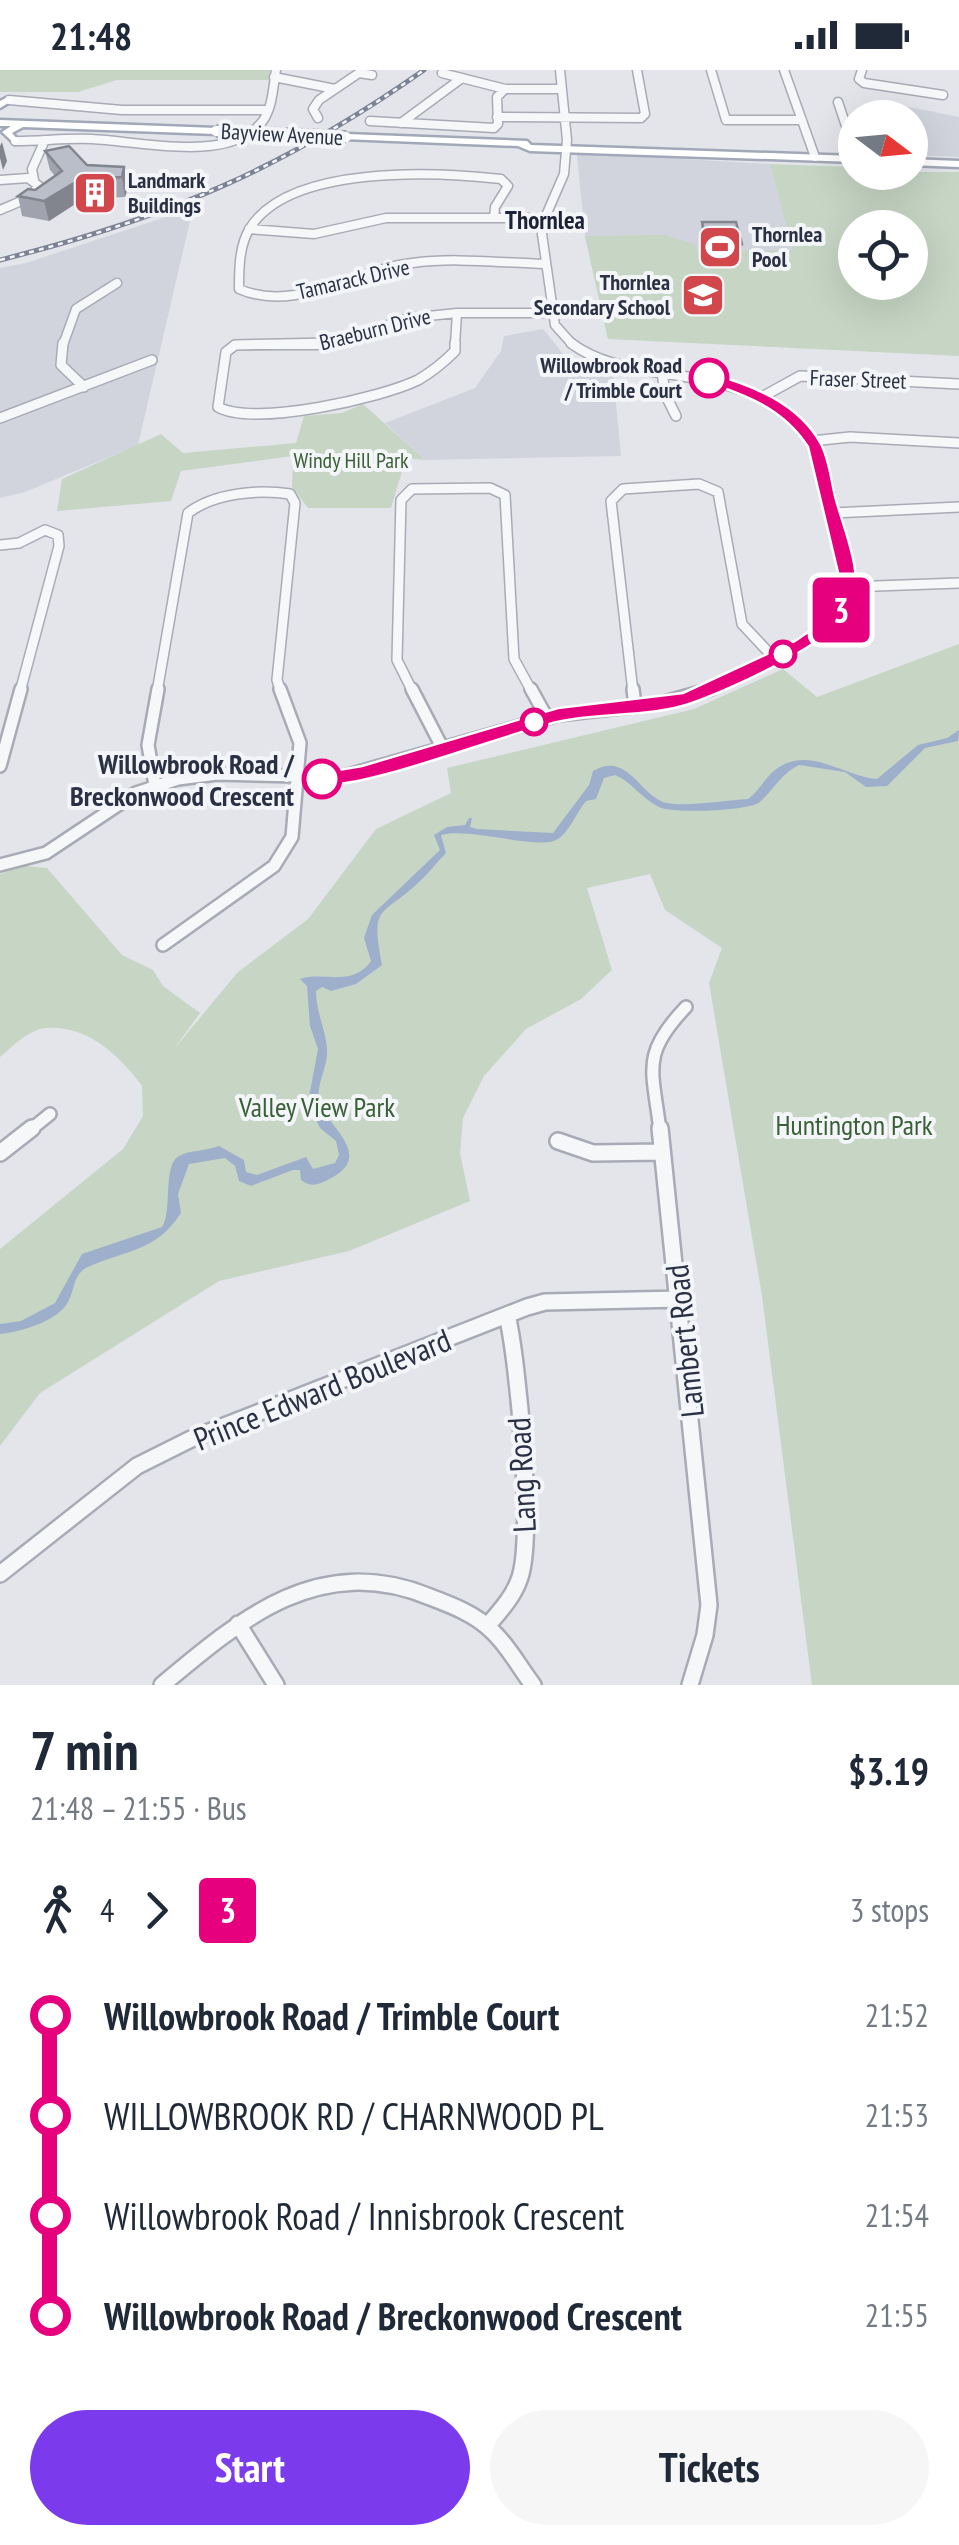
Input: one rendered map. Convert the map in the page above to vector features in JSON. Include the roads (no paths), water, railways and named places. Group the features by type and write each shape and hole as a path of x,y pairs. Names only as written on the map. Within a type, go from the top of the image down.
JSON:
{"main road":[{"name":"Bayview Avenue","path":"1,119 346,138 838,156"},
{"name":"Bayview Avenue","path":"1,119 44,123"},
{"path":"15,141 7,130 24,124"},
{"path":"0,136 15,141"},
{"path":"928,163 959,164"}],"street":[{"path":"0,866 46,853 114,805 155,785 216,774 298,779 352,775 547,718 700,695 830,625 843,606 848,587 812,441 793,418 762,397 720,380 618,365 586,354 560,334 551,313 543,218 562,186 567,147 560,70"},
{"path":"498,117 644,117 637,70"},
{"path":"710,70 726,120 802,120"},
{"path":"784,70 816,157"},
{"path":"862,70 859,79 864,83 943,96"},
{"path":"318,118 313,114 316,102 359,73 372,75"},
{"path":"442,73 505,89 562,89"},
{"path":"15,141 201,146 244,135 259,125 267,110 275,74 335,89"},
{"path":"400,123 462,78"},
{"path":"370,121 489,129 497,126 496,99 505,89"},
{"path":"243,111 270,98"},
{"path":"3,102 122,110 267,110"},
{"path":"243,111 256,117 259,125"},
{"path":"0,210 34,194 39,186 33,175 45,140"},
{"path":"0,180 33,175"},
{"path":"248,230 267,212 321,186 365,177 501,179 508,186 494,218"},
{"path":"248,230 314,234 386,218 543,218"},
{"name":"Tamarack Drive","path":"248,230 238,286 250,295 307,293 406,264 545,264"},
{"path":"84,387 61,365 65,338 73,313 81,303 116,283"},
{"name":"Braeburn Drive","path":"456,313 456,351 431,373 416,379 335,407 250,413 224,412 218,406 230,347 326,344 420,316 456,313 551,313"},
{"path":"0,418 152,360"},
{"path":"662,372 664,394 676,416"},
{"name":"Fraser Street","path":"762,397 800,376 959,384"},
{"path":"812,441 850,437 959,443"},
{"path":"635,706 612,500 619,490 699,484 718,492 742,624 774,658"},
{"path":"443,749 397,660 401,500 410,490 490,488 504,495 514,659 547,718"},
{"path":"155,785 148,745 188,514 204,502 278,491 290,494 296,503 278,680 300,743 292,838 281,858 163,945"},
{"path":"832,513 959,507"},
{"path":"0,545 20,543 45,530 58,535 59,546 0,766"},
{"path":"848,587 959,583"},
{"name":"Lambert Road","path":"686,1007 664,1028 652,1055 709,1605 690,1685"},
{"path":"0,1153 50,1114"},
{"path":"558,1141 588,1152 662,1152"},
{"name":"Prince Edward Boulevard","path":"0,1574 137,1466 190,1439 544,1302 680,1299"},
{"name":"Lang Road","path":"488,1625 504,1609 521,1576 525,1538 514,1344 507,1316"},
{"path":"162,1685 238,1624 295,1592 362,1578 409,1584 488,1625 533,1685"},
{"path":"238,1624 276,1685"}],"water":[{"path":"959,730 958,741 925,748 887,786 866,787 845,772 799,765 760,802 694,811 659,807 615,775 604,778 596,799 586,801 558,839 536,842 469,834 441,835 446,853 378,921 382,965 356,984 316,991 327,1046 319,1100 349,1152 348,1162 340,1172 312,1185 301,1180 300,1170 293,1170 251,1186 239,1181 235,1166 225,1158 189,1164 178,1194 181,1213 161,1236 83,1270 69,1300 57,1314 28,1328 0,1334 0,1324 21,1321 55,1303 82,1254 162,1227 171,1169 179,1156 219,1146 244,1160 246,1172 257,1175 306,1157 313,1169 335,1163 339,1155 336,1141 320,1128 311,1110 309,1097 318,1049 310,1026 307,986 300,979 355,974 371,961 364,938 372,915 440,850 434,835 447,827 465,825 469,818 470,827 477,829 553,833 589,785 593,771 605,766 625,770 649,793 667,803 748,799 775,770 788,763 813,761 877,779 918,745 947,738"}],"railway":[{"path":"0,260 117,227 222,186 322,136 424,70"}],"place":[{"name":"Landmark Buildings","path":"95,193"},
{"name":"Thornlea Pool","path":"720,247"},
{"name":"Thornlea Secondary School","path":"703,295"},
{"name":"Willowbrook Road / Trimble Court","path":"709,378"},
{"name":"Willowbrook Road / Breckonwood Crescent","path":"322,779"}],"district":[{"name":"Thornlea","path":"545,220"}],"park label":[{"name":"Windy Hill Park","path":"351,460"},
{"name":"Valley View Park","path":"317,1106"},
{"name":"Huntington Park","path":"854,1124"}]}
